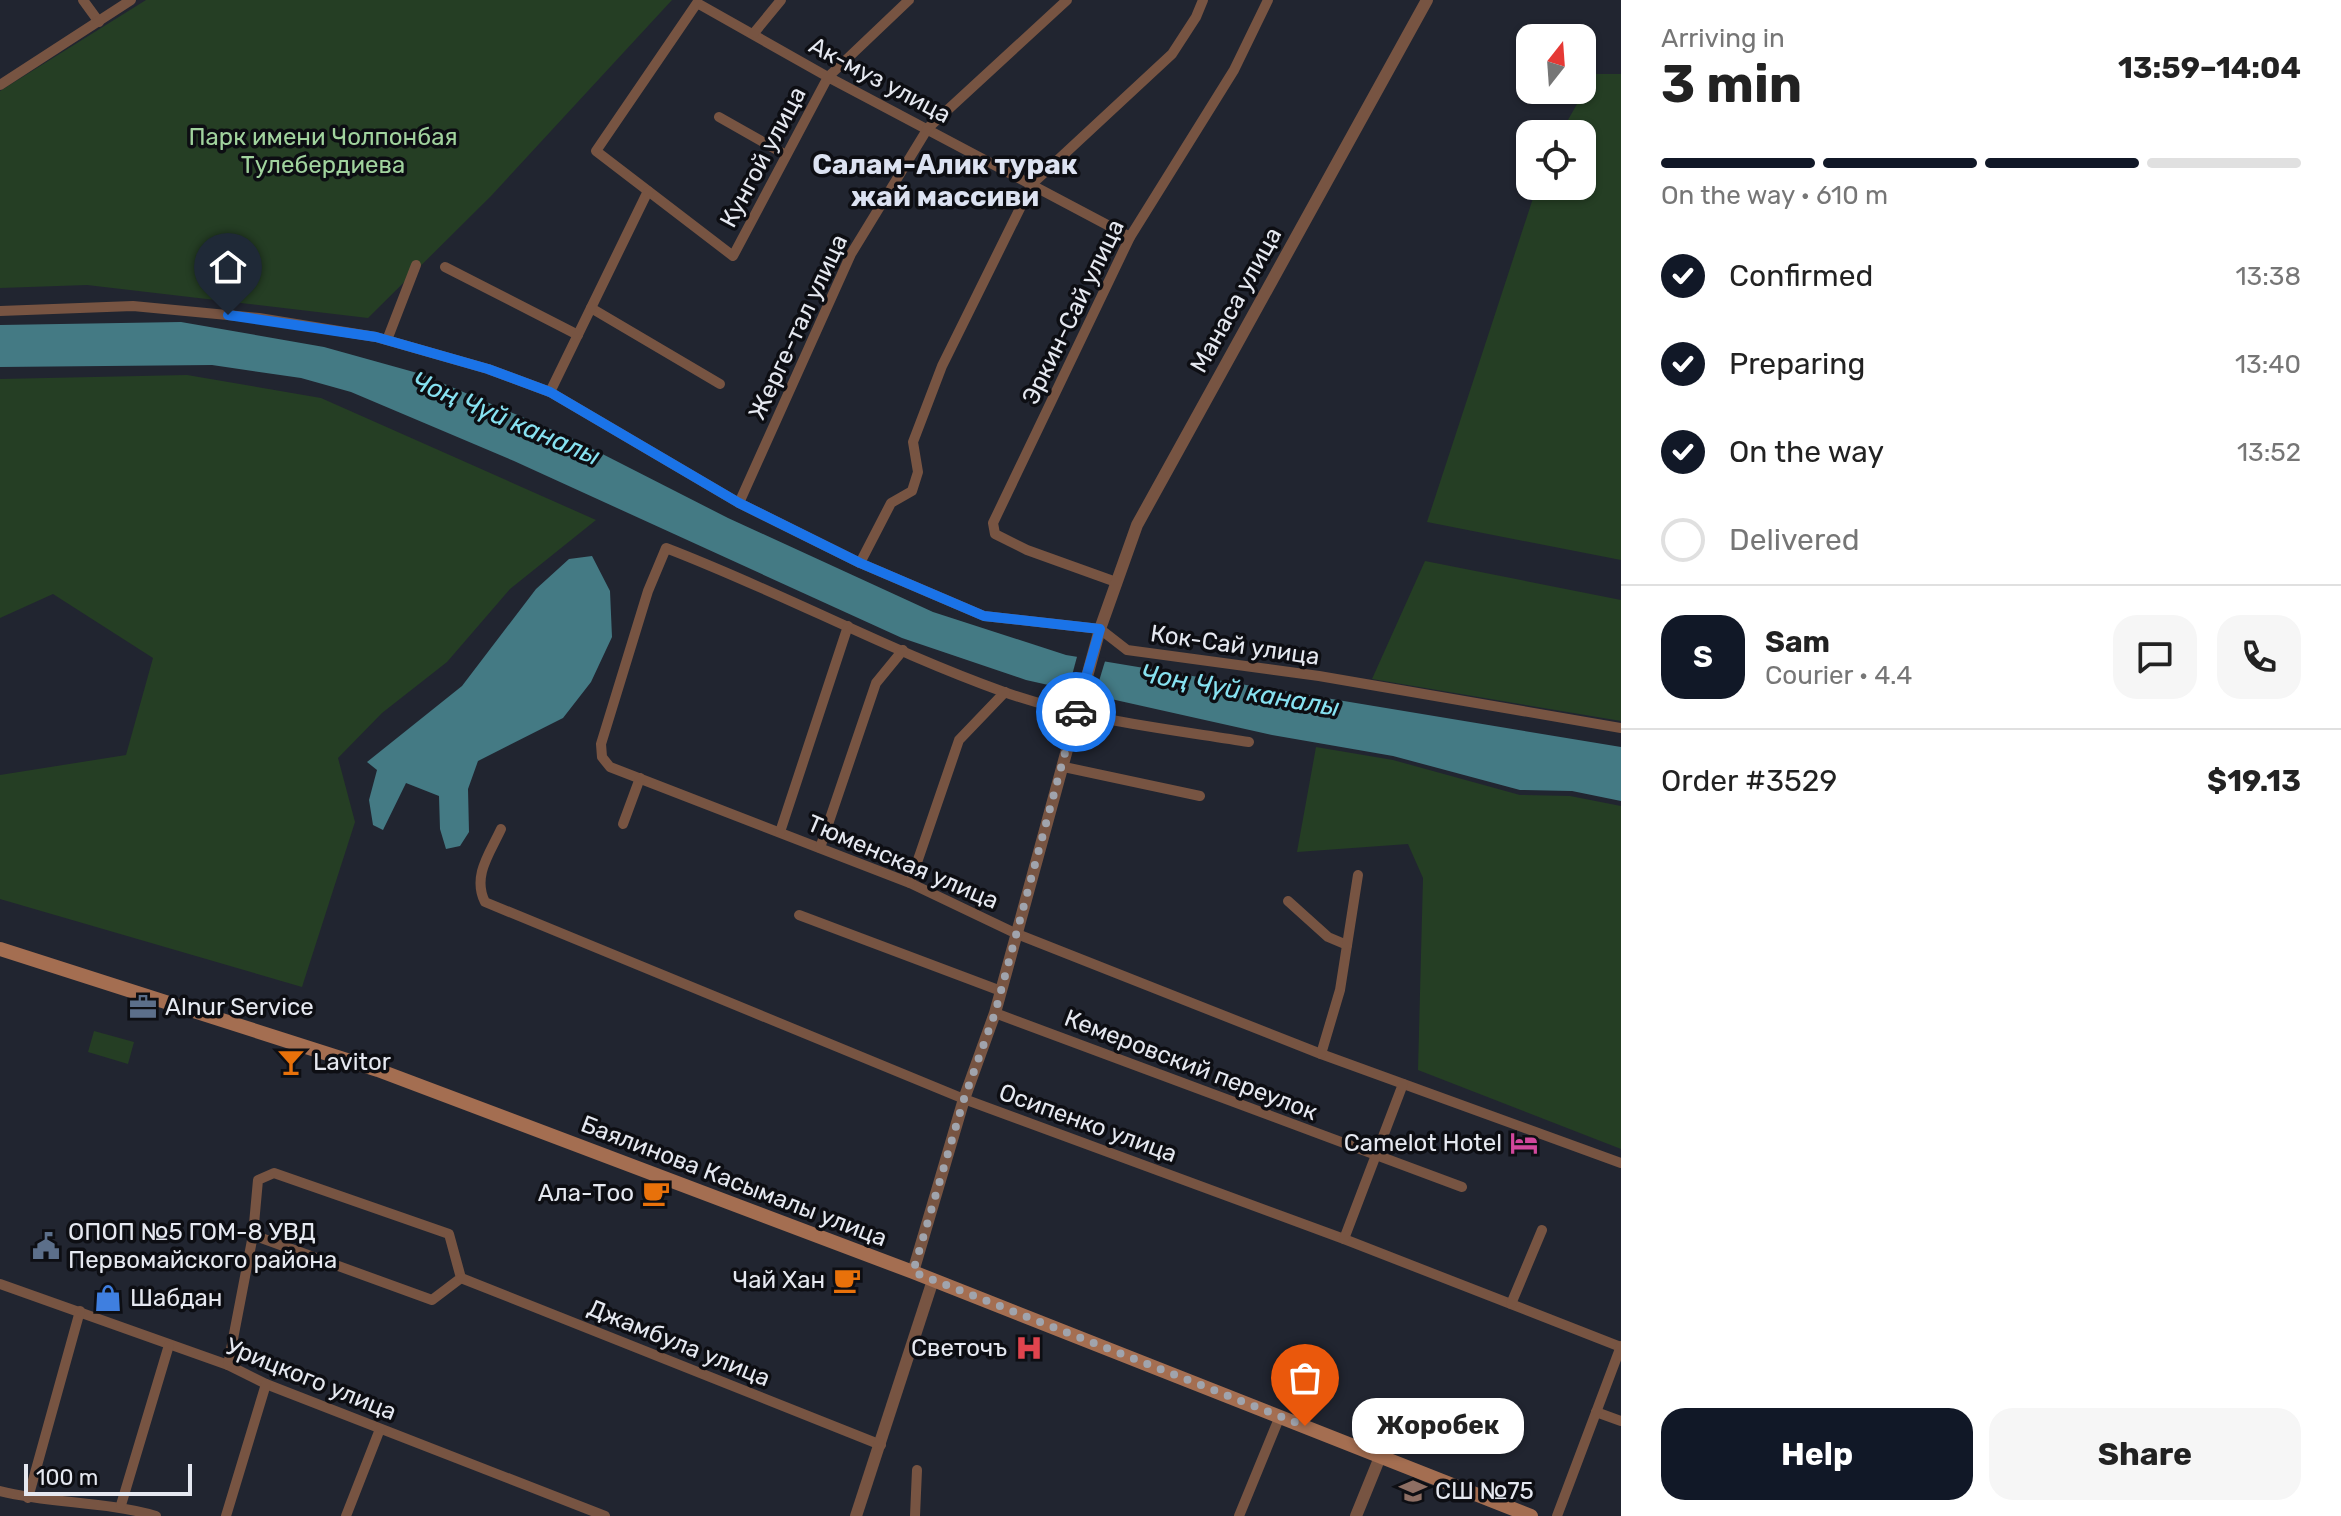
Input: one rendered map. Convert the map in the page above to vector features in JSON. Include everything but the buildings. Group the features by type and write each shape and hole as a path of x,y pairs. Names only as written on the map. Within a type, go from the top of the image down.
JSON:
{"main road":[{"name":"Баялинова Касымалы улица","path":"0,949 378,1070 913,1272 1531,1516"}],"street":[{"path":"83,0 99,22"},
{"path":"0,85 131,0"},
{"path":"754,33 781,0"},
{"name":"Кунгой улица","path":"697,3 596,151 733,256 828,77 909,0"},
{"name":"Жерге-тал улица","path":"739,503 851,254 928,128 1067,0"},
{"path":"860,563 891,503 912,491 918,472 913,442 942,366 1032,184 1172,54 1203,0"},
{"name":"Эркин-Сай улица","path":"1116,582 1027,550 995,534 993,523 1130,237 1234,70 1268,0"},
{"name":"Манаса улица","path":"1077,708 1100,629 1137,525 1427,0"},
{"name":"Ак-муз улица","path":"697,3 828,77 1130,237"},
{"path":"719,117 786,155"},
{"path":"550,392 648,191"},
{"path":"387,340 416,265"},
{"path":"445,267 578,335"},
{"name":"Кок-Сай улица","path":"0,311 133,306 259,318 387,340 488,369 550,392 739,503 860,563 984,616 1100,629 1127,650 1319,676 1621,728"},
{"path":"591,308 720,384"},
{"name":"Тюменская улица","path":"848,626 741,577 666,548 648,591 601,744 602,757 610,767 910,883 1017,934 1321,1054 1621,1163"},
{"path":"780,832 848,626 1005,692 1249,742"},
{"path":"820,848 876,683 903,650"},
{"path":"910,883 959,740 1005,692"},
{"path":"913,1272 964,1099 995,1013 1064,767 1077,708"},
{"path":"1064,767 1200,796"},
{"path":"623,824 640,778"},
{"name":"Осипенко улица","path":"501,829 479,877 479,890 485,902 964,1099 1344,1239 1621,1347"},
{"path":"1321,1054 1340,990 1358,875"},
{"path":"1288,901 1328,937 1347,945"},
{"path":"799,915 1001,991"},
{"name":"Кемеровский переулок","path":"995,1013 1462,1187"},
{"path":"1344,1239 1403,1084"},
{"path":"228,1365 253,1235 258,1180 274,1173 449,1234 461,1278 432,1300 253,1235"},
{"path":"1511,1304 1542,1230"},
{"name":"Джамбула улица","path":"461,1278 881,1445"},
{"path":"856,1516 933,1280"},
{"name":"Урицкого улица","path":"0,1284 228,1365 266,1384 605,1516"},
{"path":"28,1498 80,1311"},
{"path":"121,1505 169,1345"},
{"path":"1557,1516 1621,1347"},
{"path":"226,1516 266,1384"},
{"path":"1596,1412 1621,1421"},
{"path":"1239,1516 1280,1416"},
{"path":"346,1516 380,1429"},
{"path":"1356,1516 1380,1457"},
{"path":"915,1516 917,1470"},
{"path":"0,1491 28,1498 121,1505 156,1516"}],"green space":[{"name":"Парк имени Чолпонбая Тулебердиева","path":"146,0 672,0 491,196 368,318 87,285 0,288 0,91"},
{"path":"1596,74 1621,74 1621,560 1427,522 1532,200 1596,200 1596,120 1568,120 1577,104 1596,104"},
{"path":"187,375 321,398 596,520 510,589 447,662 382,713 338,758 355,822 302,987 0,899 0,775 126,755 153,658 53,594 0,618 0,379"},
{"path":"1425,561 1621,600 1621,721 1372,679"},
{"path":"1316,747 1393,760 1520,795 1570,796 1621,806 1621,1149 1418,1070 1423,878 1408,844 1297,852"},
{"path":"94,1031 134,1042 128,1064 88,1052"}],"water":[{"name":"Чоң Чүй каналы","path":"181,322 324,347 421,374 571,438 728,518 933,612 1066,655 1621,747 1621,801 1572,791 1520,790 1393,756 1272,735 1026,680 902,638 514,461 351,392 301,378 212,365 0,367 0,325"},
{"path":"592,556 610,591 612,637 591,682 563,718 478,761 468,789 469,832 460,846 446,849 440,829 439,796 406,783 383,830 373,825 369,800 377,770 367,762 462,686 536,589 569,559"}],"pier":[{"path":"1078,653 1106,658 1093,701 1067,694"}],"way so far":[{"path":"1076,712 1064,767 995,1013 964,1099 913,1272 1305,1426"}],"place":[{"name":"Alnur Service","path":"143,1007"},
{"name":"Lavitor","path":"291,1062"},
{"name":"Camelot Hotel","path":"1524,1143"},
{"name":"Ала-Тоо","path":"656,1193"},
{"name":"ОПОП №5 ГОМ-8 УВД Первомайского района","path":"46,1246"},
{"name":"Чай Хан","path":"847,1280"},
{"name":"Шабдан","path":"108,1298"},
{"name":"Светочъ","path":"1029,1348"},
{"name":"Жоробек","path":"1305,1426"},
{"name":"СШ №75","path":"1413,1491"}],"district":[{"name":"Салам-Алик турак жай массиви","path":"945,180"}],"route":[{"path":"228,315 376,337 488,369 550,392 739,503 860,563 984,616 1100,629 1076,712"}]}
